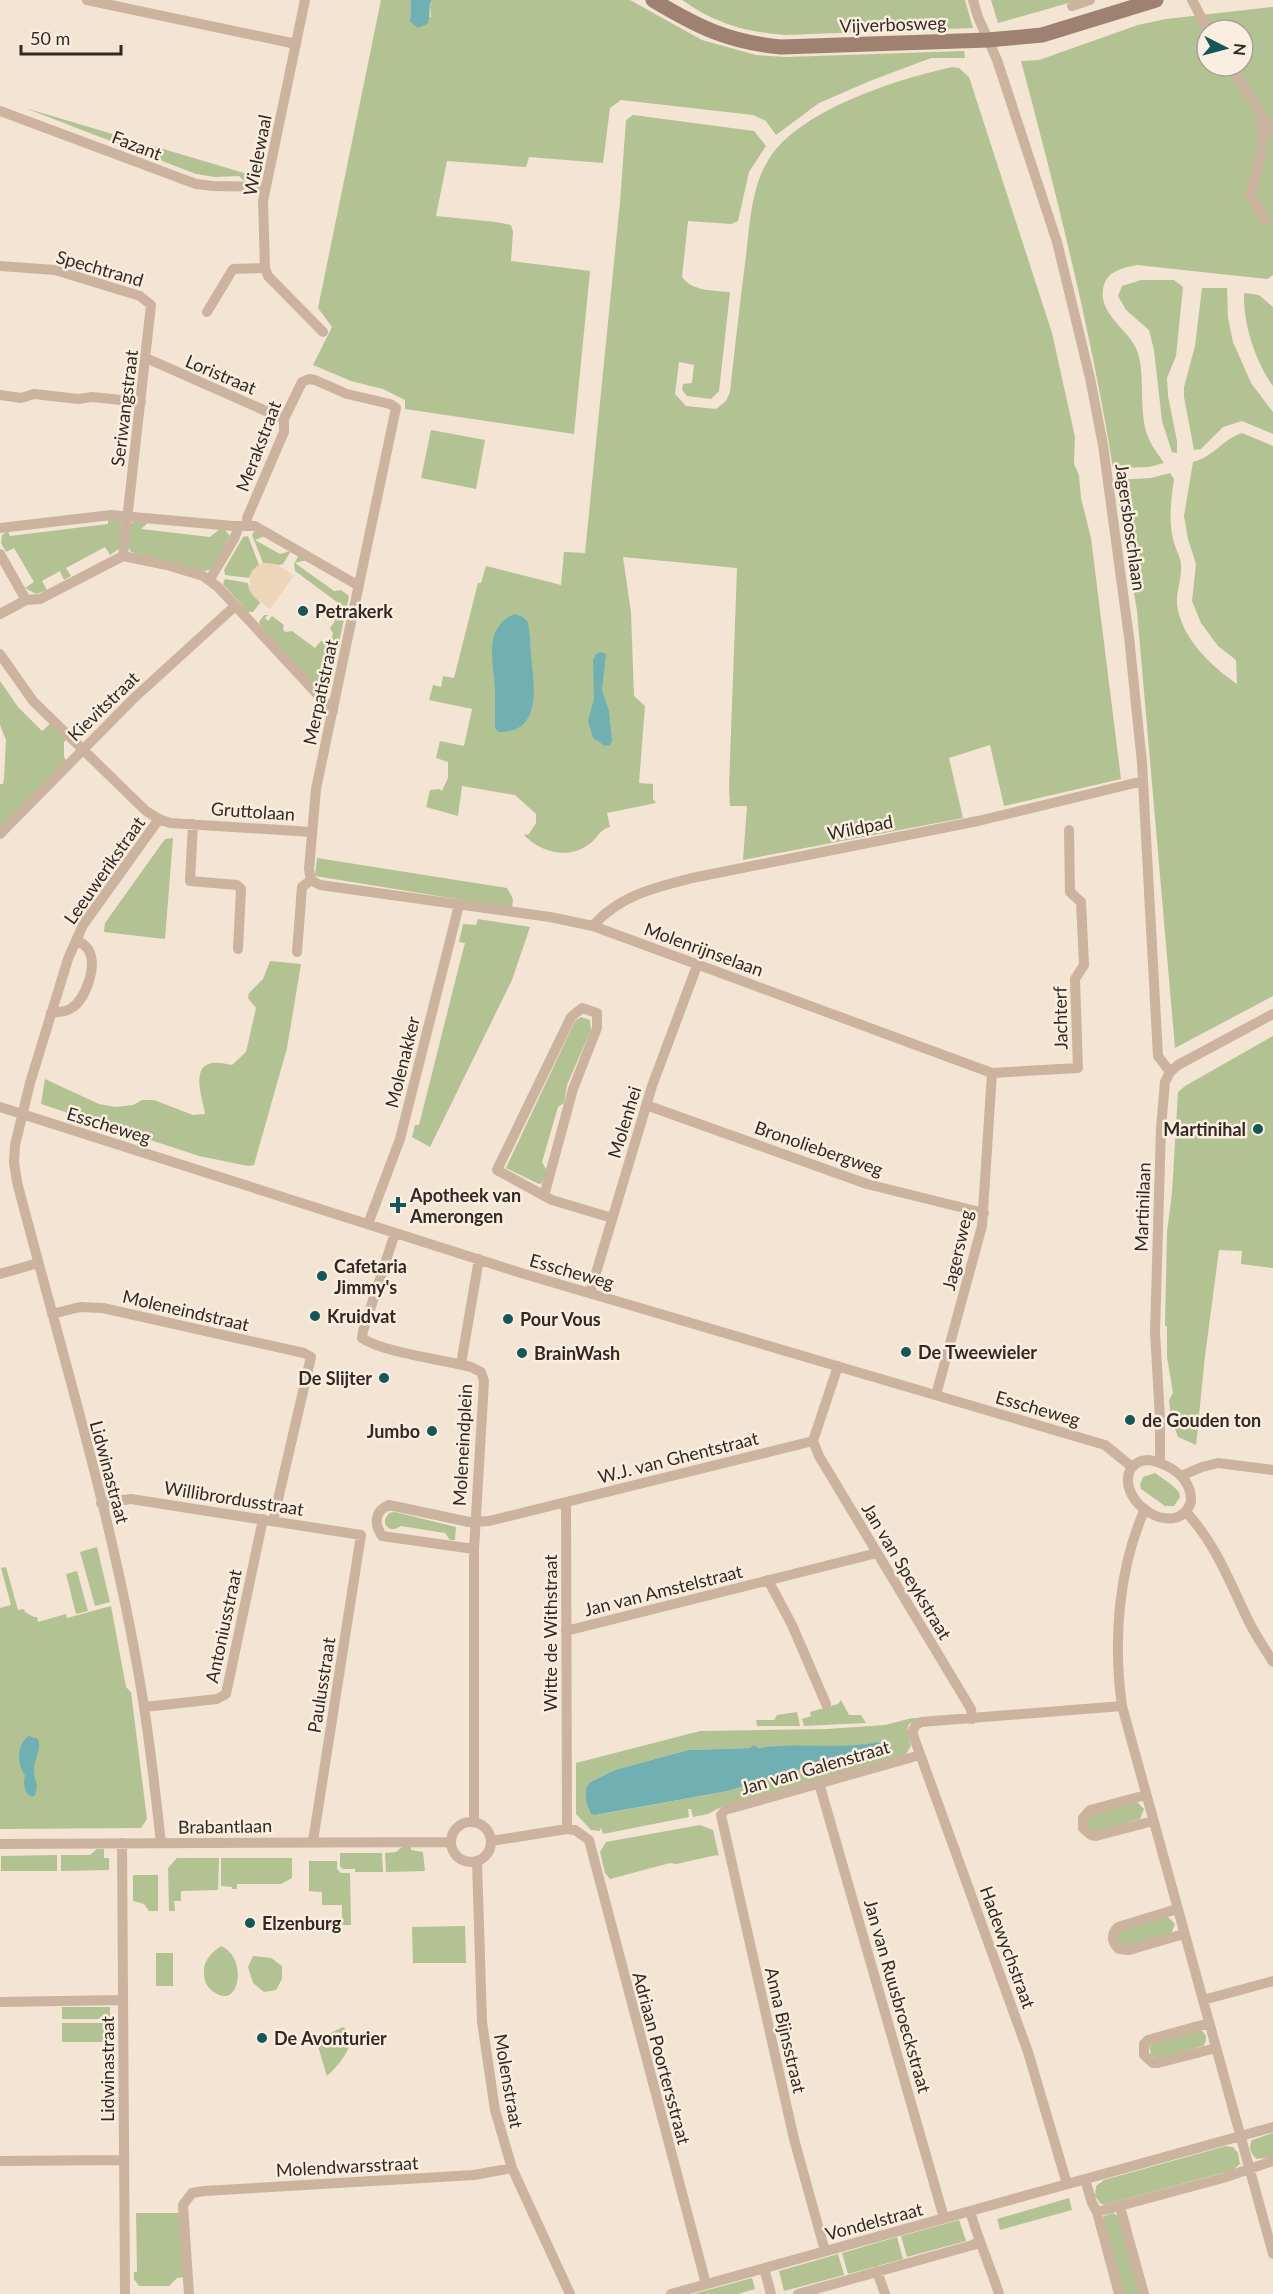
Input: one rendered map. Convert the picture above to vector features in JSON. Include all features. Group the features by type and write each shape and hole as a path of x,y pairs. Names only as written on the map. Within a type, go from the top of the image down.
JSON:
{"main road":[{"name":"Vijverbosweg","path":"653,0 706,30 727,38 760,45 796,47 988,40 1042,35 1140,2 1156,0"}],"street":[{"path":"87,0 296,44"},
{"name":"Wielewaal","path":"265,268 263,201 305,0"},
{"name":"Jagersboschlaan","path":"973,0 1004,79 1054,231 1090,378 1110,491 1129,638 1143,781 1158,1056 1170,1072"},
{"path":"1072,6 1090,0"},
{"path":"1192,0 1202,18"},
{"path":"1238,78 1273,132"},
{"name":"Fazant","path":"0,111 196,184 266,187"},
{"path":"1261,114 1264,135 1263,155 1250,195 1266,221"},
{"name":"Spechtrand","path":"0,266 55,270 140,296 152,304"},
{"path":"207,312 233,269 265,268 268,276 323,332"},
{"name":"Seriwangstraat","path":"123,556 152,304"},
{"name":"Loristraat","path":"146,358 284,420"},
{"name":"Merakstraat","path":"210,579 247,518 284,432 284,420 298,387 305,380 315,380 347,394 390,404 396,408 395,419"},
{"path":"0,395 21,398 34,394 141,402"},
{"name":"Merpatistraat","path":"312,832 316,789 395,419"},
{"path":"0,528 111,515 255,526 359,586"},
{"path":"0,554 26,600"},
{"path":"0,614 26,600 40,599 123,556 167,565 210,579 333,711"},
{"name":"Kievitstraat","path":"0,834 134,698 235,606"},
{"name":"Gruttolaan","path":"0,654 33,701 146,811 159,819 170,823 312,832"},
{"name":"Wildpad","path":"593,926 621,902 652,888 978,821 1143,781"},
{"name":"Leeuwerikstraat","path":"22,1114 68,959 83,925 159,819"},
{"name":"Gruttolaan","path":"193,824 190,881 237,885 241,889 238,949"},
{"name":"Jachterf","path":"1069,831 1070,892 1081,902 1084,965 1075,979 1078,1068"},
{"path":"297,952 302,887 311,880 309,868 312,832"},
{"name":"Molenrijnselaan","path":"311,880 320,885 593,926 992,1073 1078,1068"},
{"name":"Molenakker","path":"368,1224 399,1138 459,905"},
{"name":"Leeuwerikstraat","path":"51,1012 69,1010 80,999 88,982 92,964 88,949 77,940"},
{"name":"Molenhei","path":"590,1293 646,1106 698,963"},
{"path":"544,1196 573,1089 597,1028 597,1013 582,1008 571,1017 497,1170 544,1196 552,1200 612,1218"},
{"path":"1170,1072 1191,1058 1273,1014"},
{"name":"Martinilaan","path":"1160,1462 1155,1332 1161,1128 1165,1082 1170,1072"},
{"name":"Jagersweg","path":"936,1395 984,1213 992,1073"},
{"name":"Bronoliebergweg","path":"646,1106 867,1184 984,1213"},
{"name":"Esscheweg","path":"0,1107 590,1293 1105,1445 1132,1467"},
{"name":"Lidwinastraat","path":"22,1114 14,1162 38,1263 102,1503 124,1600 144,1707 161,1843"},
{"name":"Moleneindplein","path":"395,1233 362,1338 368,1342 461,1364 481,1372 484,1381 475,1522 450,1519 389,1505 381,1508 376,1518 376,1527 382,1536 474,1549"},
{"name":"Moleneindplein","path":"461,1364 479,1259"},
{"path":"0,1274 38,1263"},
{"name":"Moleneindstraat","path":"52,1314 80,1307 103,1308 304,1353 311,1357 268,1520"},
{"path":"813,1441 838,1366"},
{"name":"W.J. van Ghentstraat","path":"475,1522 489,1521 813,1441"},
{"name":"Jan van Speykstraat","path":"813,1441 819,1456 971,1709 972,1719"},
{"path":"1144,1460 1160,1462 1181,1476 1188,1484 1192,1495 1186,1512 1177,1518 1165,1519 1145,1509 1131,1496 1128,1489 1127,1483 1132,1467 1144,1460"},
{"path":"1181,1476 1218,1463 1273,1470"},
{"name":"Willibrordusstraat","path":"102,1503 131,1499 361,1535"},
{"name":"Witte de Withstraat","path":"566,1502 567,1829"},
{"path":"1145,1509 1134,1536 1120,1608 1117,1668 1122,1706 1273,2254"},
{"path":"1186,1512 1199,1526 1214,1549 1250,1624 1273,1662"},
{"name":"Antoniusstraat","path":"144,1707 218,1699 226,1694 268,1520"},
{"path":"474,1822 475,1522"},
{"name":"Paulusstraat","path":"313,1841 361,1535"},
{"name":"Jan van Amstelstraat","path":"566,1631 877,1553"},
{"name":"Jan van Amstelstraat","path":"768,1580 792,1625 826,1704"},
{"path":"972,1719 1122,1706"},
{"name":"Hadewychstraat","path":"972,1719 921,1722 912,1732 1028,2052 1067,2184"},
{"name":"Jan van Galenstraat","path":"721,1815 725,1810 920,1755"},
{"name":"Jan van Ruusbroeckstraat","path":"819,1784 944,2218"},
{"path":"1146,1795 1090,1810 1083,1818 1083,1828 1096,1836 1153,1821"},
{"name":"Anna Bijnsstraat","path":"721,1815 794,2139 825,2251"},
{"path":"474,1822 485,1828 491,1841 489,1851 477,1861 462,1860 453,1850 451,1842 454,1831 458,1827 463,1823 474,1822"},
{"path":"491,1841 567,1829"},
{"name":"Adriaan Poortersstraat","path":"567,1829 575,1830 589,1840 706,2284"},
{"name":"Brabantlaan","path":"0,1844 451,1842"},
{"name":"Lidwinastraat","path":"122,1843 125,2294"},
{"name":"Molenstraat","path":"477,1861 479,1968 484,2044 495,2110 512,2168 570,2294"},
{"path":"1177,1909 1118,1927 1113,1935 1113,1941 1119,1949 1129,1950 1184,1934"},
{"path":"1203,2000 1273,1981"},
{"path":"0,2001 123,2000"},
{"path":"1209,2023 1148,2040 1143,2050 1144,2055 1153,2063 1158,2063 1216,2048"},
{"name":"Vondelstraat","path":"671,2294 1273,2127"},
{"path":"0,2161 124,2160"},
{"path":"1097,2212 1273,2161"},
{"name":"Molendwarsstraat","path":"189,2294 183,2205 186,2199 197,2191 474,2175 512,2168"},
{"path":"1085,2179 1097,2212 1119,2294"},
{"path":"1120,2207 1144,2294"},
{"path":"970,2211 999,2294"},
{"path":"798,2294 973,2245 979,2241"},
{"path":"759,2294 771,2292 764,2268"},
{"path":"878,2271 885,2294"}],"green space":[{"path":"381,0 411,0 410,22 431,17 432,0 630,0 702,40 756,55 786,57 964,51 965,58 931,58 870,81 819,103 776,135 766,121 753,115 621,100 610,108 603,163 529,157 526,167 447,161 436,216 511,225 513,232 511,261 590,271 574,434 405,409 405,400 383,389 351,381 313,365 332,327 318,308"},
{"path":"682,0 965,0 973,28 784,35 730,25"},
{"path":"991,0 1079,0 998,23"},
{"path":"1273,7 1273,275 1267,279 1137,265 1120,269 1107,278 1103,289 1105,306 1136,348 1141,369 1145,429 1164,463 1149,467 1113,468 1072,264 1021,61 1039,60 1138,25 1166,19"},
{"path":"952,67 959,68 969,77 1052,333 1075,437 1074,464 1079,475 1081,498 1091,538 1121,779 1004,806 990,745 949,758 963,818 743,860 747,806 730,806 729,787 737,568 623,557 631,613 634,696 645,706 639,783 653,784 653,799 656,803 607,813 610,827 602,831 584,848 566,853 539,847 524,835 529,834 536,823 536,814 515,795 462,786 458,816 426,807 430,790 442,791 448,778 448,762 436,758 440,741 464,746 472,709 429,700 433,685 441,687 443,676 454,678 478,583 481,583 486,566 561,585 564,552 585,553 626,120 633,115 754,131 766,146 749,172 738,221 731,224 688,221 682,277 698,288 730,292 719,391 711,399 687,396 682,390 683,384 692,383 694,365 679,362 675,394 686,406 716,409 726,401 730,392 752,206 758,181 769,159 783,141 826,112 878,88"},
{"path":"25,108 251,175 250,180 243,180 239,176 215,177 196,174"},
{"path":"1141,280 1174,280 1183,287 1176,356 1167,378 1177,453 1172,452 1162,421 1154,350 1149,330 1126,310 1118,296 1122,286"},
{"path":"1202,288 1227,288 1228,318 1233,342 1251,383 1273,412 1273,434 1242,421 1223,427 1201,449 1194,450 1184,387 1195,346"},
{"path":"1244,293 1259,295 1273,307 1273,386 1251,341"},
{"path":"431,430 485,440 476,489 421,478"},
{"path":"1242,433 1273,446 1273,996 1175,1048 1137,611 1115,480 1151,478 1170,473 1174,479 1171,519 1172,535 1181,564 1177,600 1180,617 1191,640 1199,650 1217,669 1237,684 1236,660 1218,646 1201,623 1192,601 1196,564 1184,516 1193,462 1200,460 1229,439"},
{"path":"108,518 118,518 122,522 120,548 110,555 105,547 66,568 71,576 64,580 60,571 42,581 47,590 36,594 25,588 34,582 14,548 6,552 1,543 2,535 8,531 10,536 108,524"},
{"path":"136,521 150,521 141,529 210,537 220,529 225,530 230,536 210,570 204,571 131,552 127,545 130,524"},
{"path":"255,530 265,536 255,540 280,554 291,551 283,564 263,563 252,535"},
{"path":"248,536 259,565 249,578 225,575 224,570 243,537"},
{"path":"299,555 307,560 295,563 334,591 341,590 349,596 330,685 319,690 259,622 264,615 268,615 265,618 268,621 272,616 284,625 285,632 292,631 315,648 321,641 326,642 332,637 333,633 330,628 335,621 327,615 332,609 336,612 341,605 295,571 294,564"},
{"path":"225,579 248,583 249,589 260,603 253,612 248,612 223,584"},
{"path":"0,681 18,707 42,731 50,724 66,740 64,757 66,760 0,828 0,784 3,784 4,779 6,740 0,725"},
{"path":"173,838 165,939 104,932 105,923 165,839"},
{"path":"317,858 507,888 513,899 512,908 315,876"},
{"path":"478,919 530,927 512,980 430,1147 412,1137 415,1125 419,1125 465,943 459,942 463,924 476,925"},
{"path":"270,961 301,964 287,1048 254,1165 248,1166 199,1156 41,1104 45,1079 99,1104 115,1107 133,1105 142,1100 154,1100 193,1115 205,1114 199,1078 201,1071 212,1063 232,1065 246,1052 256,1008 248,998 249,993 263,979"},
{"path":"581,1017 590,1020 591,1030 567,1085 564,1103 558,1107 542,1162 547,1171 542,1183 539,1184 506,1168 575,1021"},
{"path":"1273,1036 1273,1268 1241,1264 1242,1251 1219,1250 1196,1445 1178,1437 1172,1426 1169,1400 1173,1393 1165,1325 1167,1232 1172,1193 1178,1092"},
{"path":"1155,1473 1179,1492 1180,1497 1174,1506 1165,1506 1141,1489 1140,1484 1143,1477"},
{"path":"395,1512 456,1527 455,1540 450,1540 445,1533 401,1526 390,1529 385,1524 385,1519 389,1513"},
{"path":"97,1547 110,1602 95,1606 80,1552"},
{"path":"6,1567 18,1610 24,1609 25,1612 37,1617 38,1622 66,1614 67,1618 111,1606 126,1687 131,1692 147,1819 141,1828 0,1829 0,1608 11,1605 1,1568"},
{"path":"77,1571 88,1611 76,1614 66,1574"},
{"path":"841,1700 849,1715 861,1715 866,1723 804,1726 802,1719 811,1716 810,1712 838,1704"},
{"path":"797,1712 800,1726 757,1726 756,1720 774,1720 777,1715"},
{"path":"919,1718 909,1724 907,1730 911,1746 906,1754 721,1807 708,1814 693,1817 691,1809 688,1809 689,1817 603,1834 601,1827 600,1831 591,1830 576,1814 576,1763 700,1731 827,1729 885,1725","holes":["879,1743 880,1748 728,1791 596,1815 590,1782 615,1770 688,1750 805,1746 834,1748"]},
{"path":"1137,1802 1144,1809 1140,1819 1097,1832 1088,1829 1089,1814"},
{"path":"700,1825 713,1830 719,1857 717,1855 676,1864 670,1863 610,1879 605,1873 600,1852 606,1842"},
{"path":"402,1847 411,1847 411,1850 423,1852 425,1871 386,1872 385,1853 396,1852"},
{"path":"97,1849 104,1849 104,1858 109,1858 109,1870 61,1871 61,1855 90,1855"},
{"path":"340,1853 382,1853 383,1872 355,1872 355,1869 343,1869 340,1866"},
{"path":"57,1855 57,1871 1,1871 1,1856"},
{"path":"177,1858 219,1858 218,1890 181,1891 181,1901 174,1901 175,1911 169,1911 168,1868"},
{"path":"221,1858 292,1858 292,1878 281,1884 237,1884 237,1889 221,1886"},
{"path":"309,1861 337,1861 337,1869 341,1873 350,1873 351,1925 342,1925 342,1905 322,1905 322,1892 309,1891"},
{"path":"133,1875 158,1875 158,1911 149,1911 144,1904 133,1901"},
{"path":"1168,1917 1175,1924 1171,1934 1125,1946 1119,1943 1117,1937 1120,1929"},
{"path":"465,1926 466,1963 413,1963 412,1927"},
{"path":"221,1946 230,1952 238,1971 235,1989 230,1995 223,1996 209,1988 204,1972 209,1957"},
{"path":"156,1953 173,1953 173,1986 156,1986"},
{"path":"253,1956 271,1958 282,1966 282,1979 276,1990 264,1992 253,1983 248,1967"},
{"path":"62,2007 110,2007 110,2019 62,2019"},
{"path":"62,2023 110,2023 111,2042 62,2042"},
{"path":"343,2027 348,2032 349,2046 342,2060 327,2076 317,2043 322,2037"},
{"path":"1199,2029 1206,2037 1203,2046 1157,2059 1151,2055 1149,2045"},
{"path":"1273,2133 1273,2157 1257,2159 1251,2150 1252,2140"},
{"path":"1226,2146 1233,2147 1238,2153 1240,2164 1233,2170 1104,2205 1095,2196 1096,2186 1104,2180"},
{"path":"1069,2198 1072,2210 1000,2230 997,2219"},
{"path":"136,2213 179,2213 184,2277 177,2278 169,2286 139,2286 134,2279 134,2272 137,2272"},
{"path":"1113,2213 1118,2216 1141,2294 1123,2294 1103,2220 1104,2216"},
{"path":"959,2220 966,2241 907,2257 901,2236"},
{"path":"897,2237 903,2259 848,2274 842,2253"},
{"path":"838,2254 844,2275 784,2291 779,2271"},
{"path":"752,2278 755,2289 738,2294 693,2294"}],"shaded area":[{"path":"263,563 276,564 294,576 270,609 254,597 249,589 251,574"}],"water":[{"path":"411,0 432,0 427,24 418,28 410,22"},
{"path":"515,614 528,622 534,693 529,716 523,725 512,730 498,732 495,728 492,647 498,628"},
{"path":"601,652 606,654 602,690 609,711 612,741 610,745 605,746 593,738 588,721 594,699 593,660 596,654"},
{"path":"29,1736 38,1739 39,1743 34,1768 37,1787 32,1797 25,1788 25,1775 19,1760 22,1744"},
{"path":"879,1742 880,1747 728,1791 595,1815 591,1814 586,1801 586,1789 590,1782 615,1770 688,1750 750,1748 753,1745 759,1748"}],"place":[{"name":"Petrakerk","path":"303,611"},
{"name":"Martinihal","path":"1258,1129"},
{"name":"Apotheek van Amerongen","path":"398,1205"},
{"name":"Cafetaria Jimmy's","path":"322,1276"},
{"name":"Kruidvat","path":"315,1316"},
{"name":"Pour Vous","path":"508,1319"},
{"name":"De Tweewieler","path":"906,1352"},
{"name":"BrainWash","path":"522,1353"},
{"name":"De Slijter","path":"384,1378"},
{"name":"de Gouden ton","path":"1130,1420"},
{"name":"Jumbo","path":"432,1431"},
{"name":"Elzenburg","path":"250,1923"},
{"name":"De Avonturier","path":"262,2038"}]}
